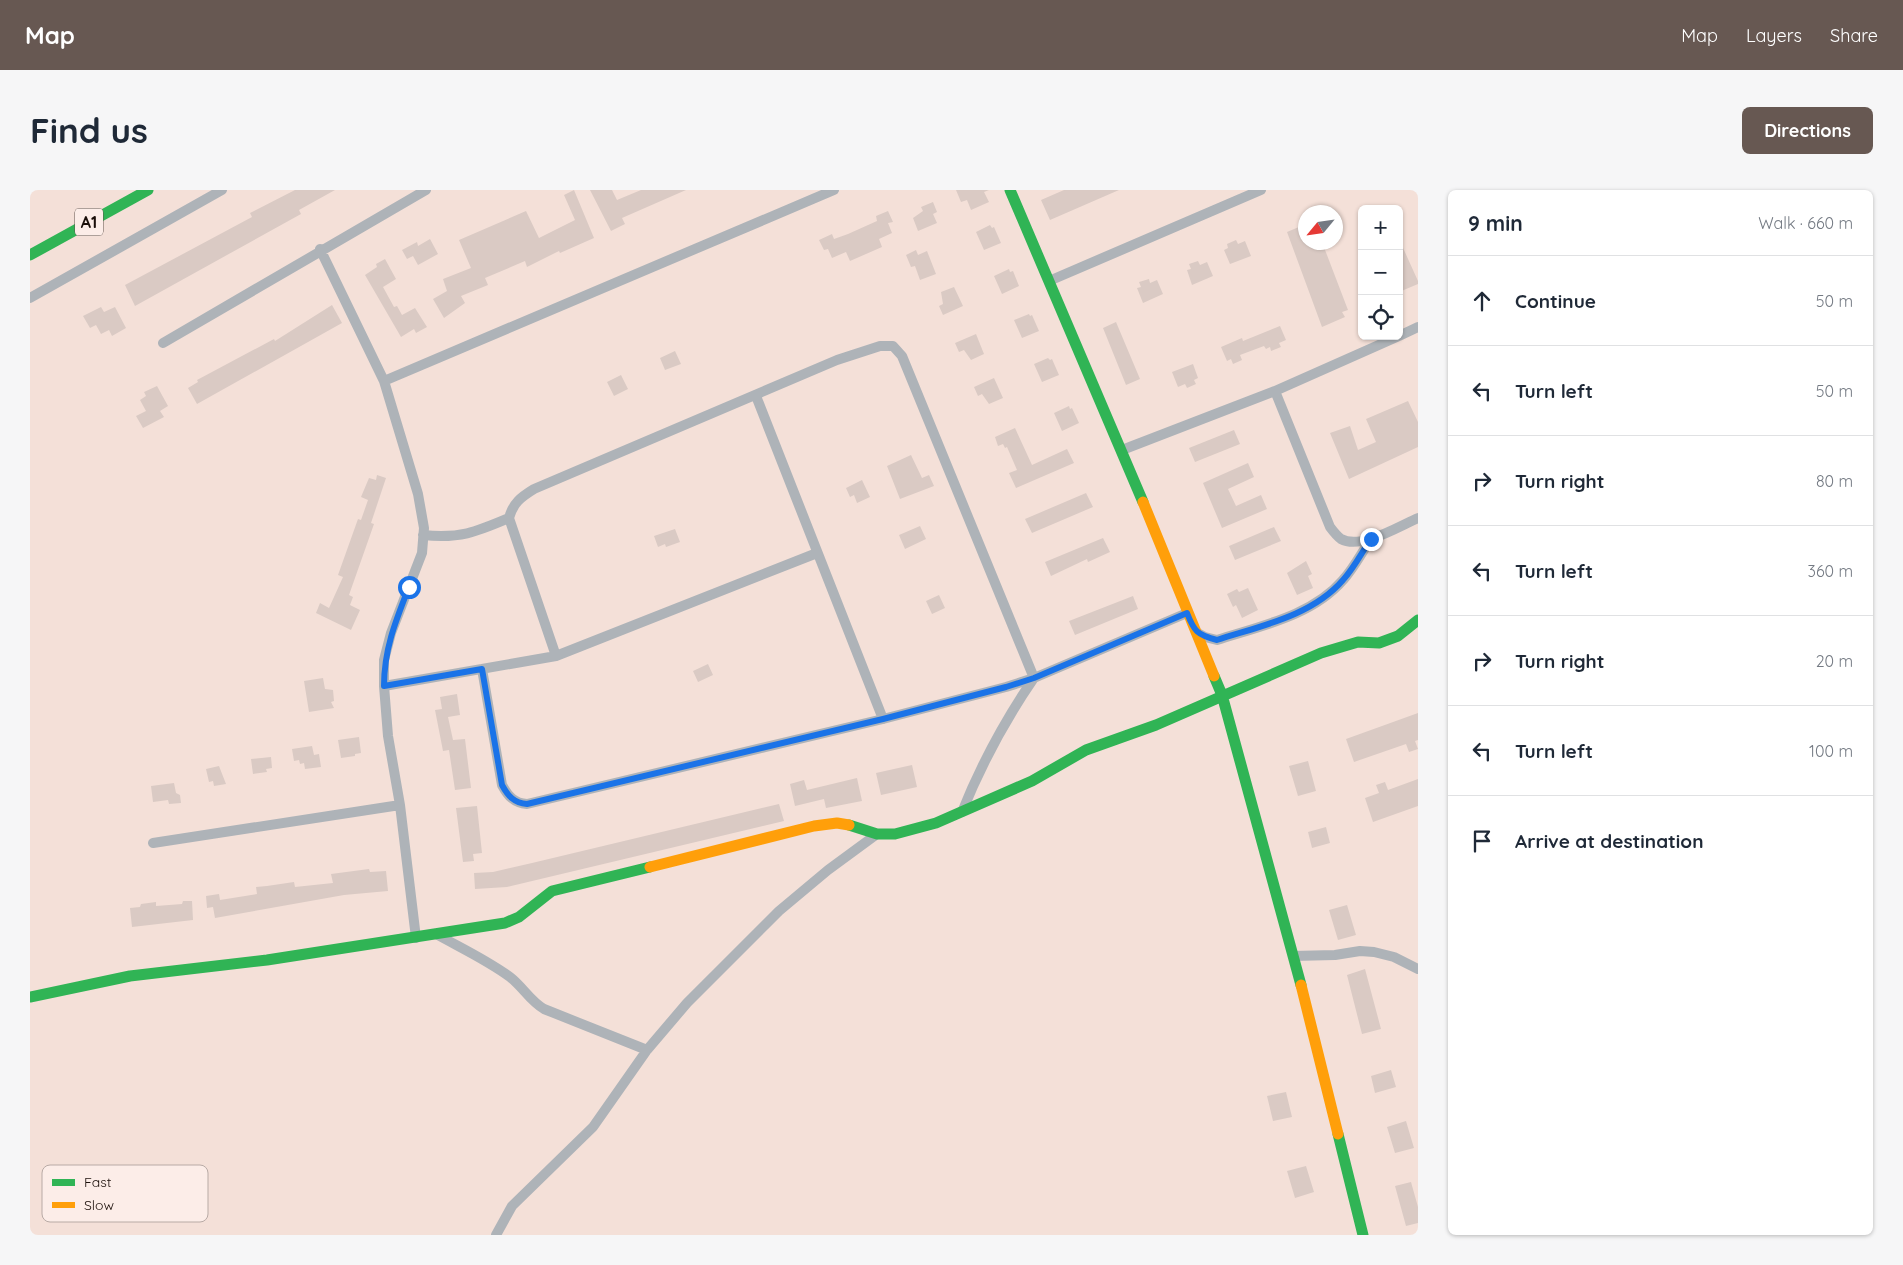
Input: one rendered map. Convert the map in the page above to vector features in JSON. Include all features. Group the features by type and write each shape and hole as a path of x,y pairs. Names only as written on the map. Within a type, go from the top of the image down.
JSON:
{"main road":[{"name":"A1","path":"30,255 148,190"},
{"path":"1010,190 1122,450 1222,695 1293,956 1363,1235"},
{"path":"30,997 130,976 267,960 505,924 552,891 814,826 837,823 861,828 877,834 895,834 936,823 1032,781 1086,750 1156,725 1321,653 1358,642 1379,643 1398,636 1418,620"}],"street":[{"path":"30,298 222,190"},
{"path":"163,343 320,249 426,190"},
{"path":"384,382 834,190"},
{"path":"1049,281 1261,190"},
{"path":"320,249 384,382 418,494 424,528 422,553 391,633 384,660 388,736 400,805 416,938"},
{"path":"1403,334 1418,327"},
{"path":"1122,450 1275,391 1390,340"},
{"path":"556,656 509,518 512,508 521,498 534,489 859,352 880,346 893,346 902,356 1034,678"},
{"path":"1275,391 1330,527 1341,538 1355,542 1371,539 1418,518"},
{"path":"756,396 883,719"},
{"path":"423,535 447,538 468,534 509,518"},
{"path":"1194,630 1205,637 1217,640 1287,618 1327,595 1344,580 1371,539"},
{"path":"384,686 556,656 817,553"},
{"path":"482,669 502,785 507,795 521,803 527,804 883,719 1034,678 1187,613"},
{"path":"962,812 976,779 1009,714 1034,678"},
{"path":"153,843 400,805"},
{"path":"496,1235 512,1206 592,1127 647,1050 687,1003 780,911 828,870 877,834"},
{"path":"435,934 504,972 518,983 536,1004 647,1050"},
{"path":"1293,956 1335,955 1360,950 1394,957 1418,969"}],"building":[{"path":"295,190 335,190 299,210 301,214 135,306 125,285 252,217 250,213"},
{"path":"574,190 594,238 560,253 559,251 527,267 525,261 485,278 488,285 461,296 465,303 444,318 433,299 447,291 443,279 471,268 459,240 526,211 539,238 575,220 564,195"},
{"path":"590,190 612,190 617,200 641,190 686,190 622,218 625,224 611,231"},
{"path":"956,190 989,190 984,192 989,202 971,210 967,200 961,202"},
{"path":"1064,190 1119,190 1050,220 1041,200"},
{"path":"933,202 937,212 933,214 937,223 918,231 913,218 923,211 921,207"},
{"path":"888,211 893,222 888,223 892,233 879,239 882,247 850,261 846,252 832,258 828,249 824,250 819,240 832,234 834,239 848,234 877,221 876,216"},
{"path":"990,225 992,228 994,227 1001,243 984,250 976,232"},
{"path":"1298,227 1298,250 1325,250 1348,310 1342,312 1345,317 1322,327 1287,232"},
{"path":"430,239 438,254 418,265 413,256 407,259 402,250 417,242 418,246"},
{"path":"1236,240 1238,244 1245,241 1251,256 1230,264 1224,250 1228,248 1227,244"},
{"path":"1403,248 1418,281 1418,284 1403,290"},
{"path":"916,250 918,255 927,251 936,274 920,280 915,266 911,267 906,255"},
{"path":"385,259 396,279 383,287 394,307 397,306 402,315 415,308 427,327 416,333 414,329 401,337 365,275 377,267 376,264"},
{"path":"1198,261 1200,265 1207,262 1213,276 1192,285 1187,270 1191,269 1189,264"},
{"path":"1009,269 1010,272 1013,271 1019,286 1002,294 994,276"},
{"path":"1149,279 1150,283 1157,280 1163,294 1143,303 1137,288 1141,287 1139,282"},
{"path":"954,287 963,306 943,315 939,306 943,304 941,292"},
{"path":"332,305 342,323 197,404 188,388 198,382 197,380 274,339 275,341"},
{"path":"101,307 104,312 115,307 126,328 112,336 109,330 101,334 96,325 90,328 83,316"},
{"path":"1029,314 1030,316 1032,315 1039,331 1022,338 1014,320"},
{"path":"1116,322 1140,379 1126,385 1103,328"},
{"path":"1280,326 1286,340 1279,343 1281,347 1271,351 1270,347 1266,349 1264,346 1240,355 1242,360 1233,364 1231,359 1227,361 1221,347 1242,338 1243,341"},
{"path":"976,334 984,354 971,360 964,350 959,352 955,343"},
{"path":"675,351 681,364 665,370 660,358"},
{"path":"1048,358 1052,359 1059,375 1042,382 1034,364"},
{"path":"1193,364 1198,378 1194,380 1196,384 1187,388 1185,384 1178,387 1172,372"},
{"path":"621,375 628,389 614,396 607,382"},
{"path":"994,378 1003,398 989,404 982,394 978,396 974,387"},
{"path":"157,386 168,406 160,411 164,417 143,428 136,416 146,411 140,400 146,396 144,392"},
{"path":"1408,401 1418,422 1418,447 1349,479 1330,433 1350,426 1358,450 1376,442 1366,419"},
{"path":"1069,406 1070,409 1072,408 1079,423 1062,431 1054,413"},
{"path":"1015,428 1032,465 1067,449 1074,463 1016,488 1009,473 1017,470 1007,447 1005,448 1003,444 998,446 995,437"},
{"path":"1234,430 1240,444 1195,462 1189,448"},
{"path":"911,455 922,478 929,475 934,486 900,499 887,466"},
{"path":"1248,463 1254,477 1228,489 1236,506 1261,495 1267,509 1222,528 1203,483"},
{"path":"377,475 386,478 371,523 374,524 349,595 353,597 350,605 360,610 351,630 316,613 320,603 329,608 343,577 338,575 358,519 361,520 368,500 361,497 369,478 376,480"},
{"path":"862,480 870,497 857,503 854,495 850,497 846,488"},
{"path":"1086,493 1093,507 1032,533 1025,519"},
{"path":"920,526 926,539 905,549 899,535"},
{"path":"1274,527 1281,541 1235,560 1229,546"},
{"path":"675,529 680,542 666,547 665,544 658,547 654,536"},
{"path":"1103,538 1110,552 1088,562 1087,559 1051,576 1045,562"},
{"path":"1306,561 1312,574 1308,576 1313,588 1297,595 1287,573"},
{"path":"1248,588 1258,610 1242,618 1236,605 1233,607 1227,594 1237,589 1239,592"},
{"path":"939,595 945,608 932,614 926,601"},
{"path":"1133,596 1138,609 1075,635 1069,621"},
{"path":"708,664 713,675 698,682 693,671"},
{"path":"323,678 325,689 333,690 334,701 331,702 334,708 309,712 304,681"},
{"path":"457,694 460,715 448,717 453,740 465,739 471,788 455,790 449,750 443,751 435,710 442,709 440,697"},
{"path":"1418,713 1418,740 1415,741 1418,749 1409,752 1406,744 1354,762 1346,739"},
{"path":"359,737 361,753 341,758 338,740"},
{"path":"312,746 314,755 319,754 321,767 305,769 304,763 300,764 299,760 294,761 292,749"},
{"path":"271,757 272,768 266,769 267,772 253,774 251,759"},
{"path":"1308,761 1316,791 1298,796 1289,766"},
{"path":"912,765 917,787 881,795 876,773"},
{"path":"219,766 226,784 214,786 213,781 209,782 206,769"},
{"path":"857,778 862,801 826,808 824,799 795,806 790,784 804,780 807,790"},
{"path":"1418,779 1418,806 1373,822 1365,798 1379,793 1376,785 1385,782 1388,790"},
{"path":"174,783 176,793 180,795 181,803 169,804 168,800 153,802 151,786"},
{"path":"779,804 784,821 507,887 475,889 474,873 493,872"},
{"path":"477,806 482,853 473,854 474,861 463,862 456,808"},
{"path":"1326,827 1330,843 1312,848 1308,832"},
{"path":"369,869 370,872 386,871 388,891 344,895 215,918 213,907 207,908 206,896 219,894 220,900 257,894 256,887 294,882 295,887 333,883 331,874"},
{"path":"183,901 192,901 193,920 132,927 130,908 156,902 156,906 182,904"},
{"path":"1347,905 1356,935 1338,940 1329,910"},
{"path":"1365,969 1381,1029 1362,1034 1347,975"},
{"path":"1391,1070 1396,1087 1375,1093 1371,1076"},
{"path":"1286,1092 1292,1117 1273,1121 1267,1096"},
{"path":"1406,1121 1414,1148 1395,1153 1387,1127"},
{"path":"1306,1166 1314,1192 1295,1198 1287,1171"},
{"path":"1411,1182 1418,1207 1418,1223 1406,1226 1395,1186"}],"traffic: fast":[{"path":"30,255 148,190"},
{"path":"1010,190 1143,502"},
{"path":"849,825 877,834 895,834 936,823 1032,781 1086,750 1156,725 1321,653 1358,642 1379,643 1398,636 1418,620"},
{"path":"1214,676 1222,695 1301,985"},
{"path":"30,997 130,976 267,960 505,923 519,917 552,891 650,867"},
{"path":"1338,1134 1363,1235"}],"traffic: slow":[{"path":"1143,502 1214,676"},
{"path":"650,867 814,826 837,823 849,825"},
{"path":"1301,985 1338,1134"}],"route":[{"path":"409,587 391,633 384,660 384,686 482,669 502,785 507,795 514,800 527,804 883,719 1006,687 1034,678 1187,613 1194,630 1205,637 1217,640 1287,618 1327,595 1344,580 1371,539"}]}
